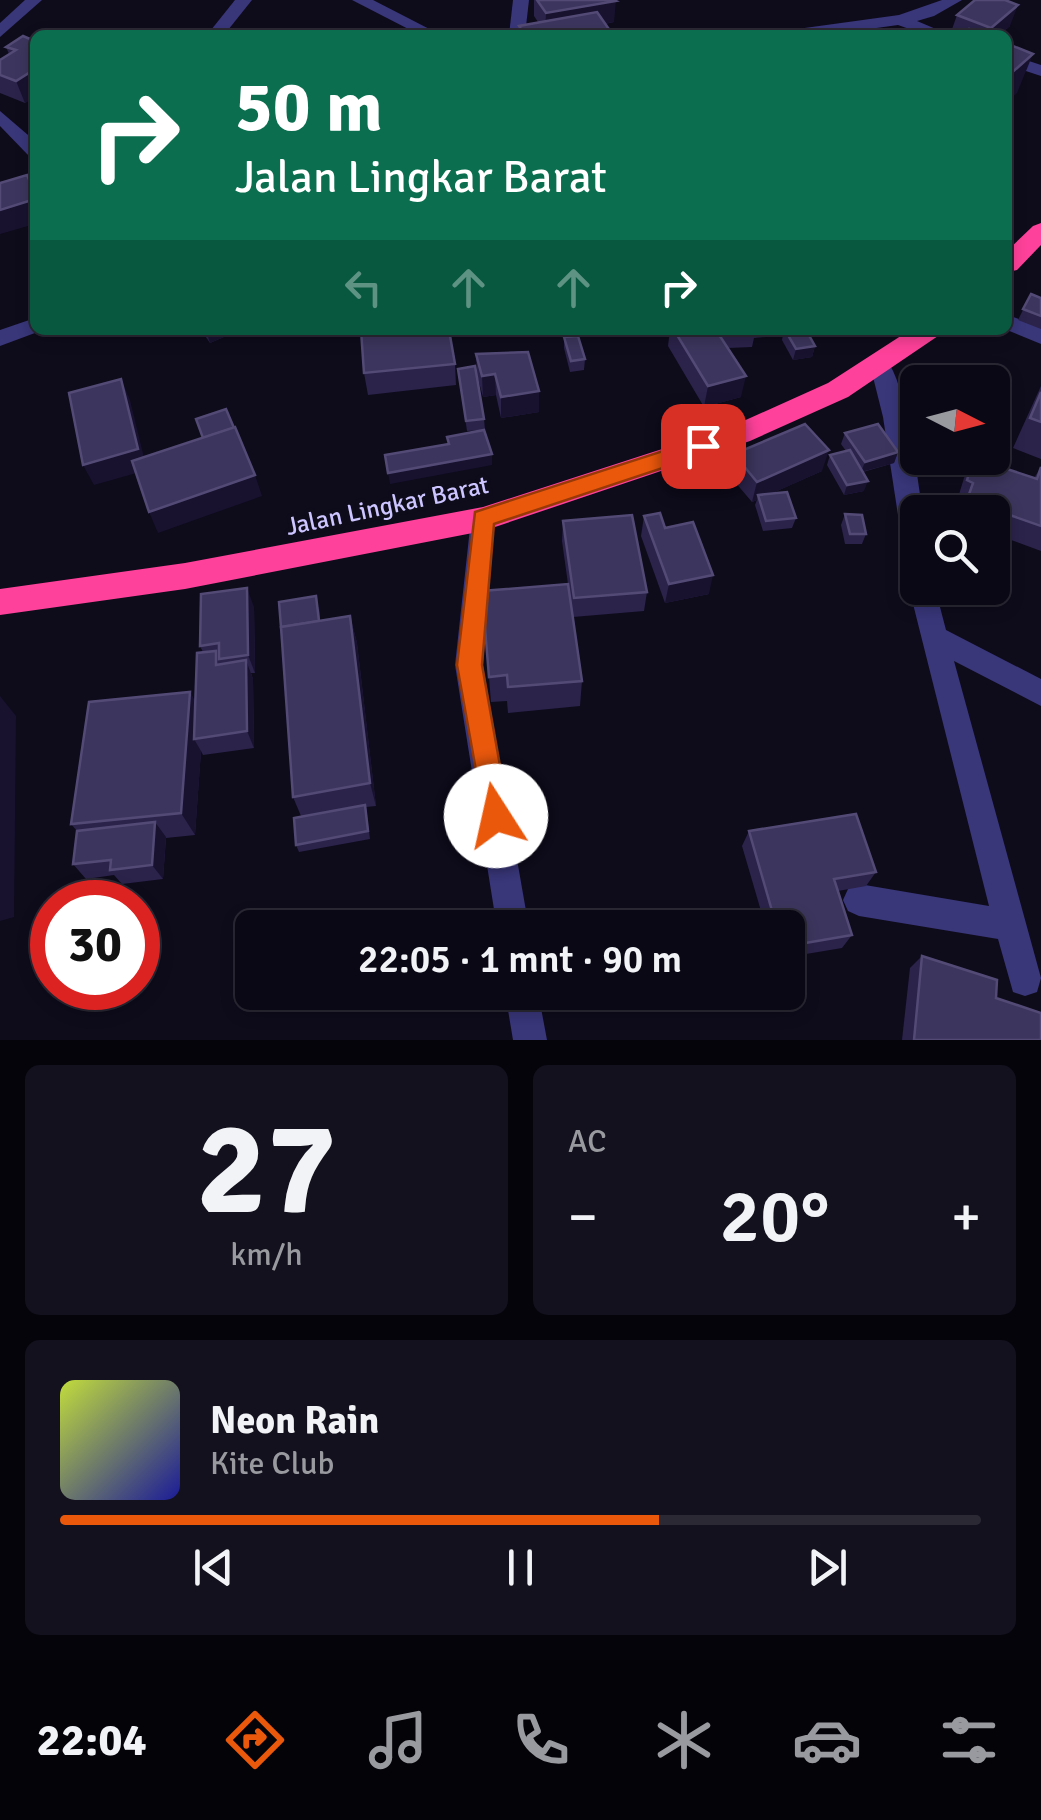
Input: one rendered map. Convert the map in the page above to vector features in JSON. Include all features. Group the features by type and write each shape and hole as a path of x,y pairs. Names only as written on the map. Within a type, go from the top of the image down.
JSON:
{"highway":[{"path":"1012,261 1038,239"},
{"name":"Jalan Lingkar Barat","path":"0,602 186,576 483,519 740,434 838,390 922,335"}],"street":[{"path":"0,32 34,0"},
{"path":"219,30 244,0"},
{"path":"360,0 423,30"},
{"path":"518,30 521,0"},
{"path":"826,30 899,20 928,13 954,0"},
{"path":"899,20 928,30"},
{"path":"1012,60 1041,71"},
{"path":"0,116 30,146"},
{"path":"1012,324 1041,336"},
{"path":"0,338 30,327"},
{"path":"880,365 894,417 907,495"},
{"path":"483,519 470,665 510,910"},
{"path":"926,605 1025,980"},
{"path":"934,637 1041,692"},
{"path":"859,900 1009,925"},
{"path":"524,1010 530,1040"}],"building":[{"path":"537,0 614,0 616,1 546,13"},
{"path":"975,0 1005,0 1018,5 991,28 957,15"},
{"path":"597,12 610,30 522,30 519,26"},
{"path":"23,36 30,39 30,72 16,81 0,75 0,60 16,50 6,47"},
{"path":"1012,46 1033,54 1012,72"},
{"path":"27,175 30,201 0,210 0,183"},
{"path":"1031,294 1041,298 1041,316 1023,309"},
{"path":"361,335 450,335 455,364 364,373"},
{"path":"677,335 719,335 746,376 708,386"},
{"path":"788,335 809,335 815,346 796,349"},
{"path":"578,336 585,359 571,361 564,337"},
{"path":"528,352 539,391 501,397 495,374 482,376 476,354"},
{"path":"475,366 484,419 466,421 458,369"},
{"path":"121,379 138,449 83,465 69,393"},
{"path":"1041,392 1041,422 1030,418"},
{"path":"226,409 234,428 203,438 196,419"},
{"path":"805,424 829,450 757,482 734,454"},
{"path":"878,424 898,452 865,462 845,433"},
{"path":"235,427 255,475 149,512 132,461"},
{"path":"484,430 492,454 388,473 385,455 449,444 447,437"},
{"path":"850,450 868,481 847,485 830,455"},
{"path":"1041,467 1041,526 1010,515 1010,495 969,495 973,483 967,480 969,475 1010,475 1010,470 1037,479"},
{"path":"787,492 796,518 766,521 758,495"},
{"path":"660,513 665,528 693,522 713,575 669,584 644,516"},
{"path":"845,514 862,515 866,534 850,534"},
{"path":"632,515 647,592 574,598 563,521"},
{"path":"568,584 582,681 508,687 507,675 489,677 482,591"},
{"path":"247,588 248,655 219,659 219,643 200,646 201,594"},
{"path":"316,596 319,621 281,627 279,602"},
{"path":"350,616 370,783 293,797 281,627"},
{"path":"216,651 216,665 246,660 247,731 194,739 197,653"},
{"path":"190,692 181,813 71,824 89,702"},
{"path":"365,805 368,831 296,845 294,818"},
{"path":"856,814 876,872 834,879 852,935 805,943 805,910 772,910 749,831"},
{"path":"155,822 152,865 110,870 111,860 73,864 77,831"},
{"path":"922,956 997,980 996,998 1041,1013 1041,1040 914,1040"}],"route":[{"path":"496,816 470,665 483,519 703,446"}]}
